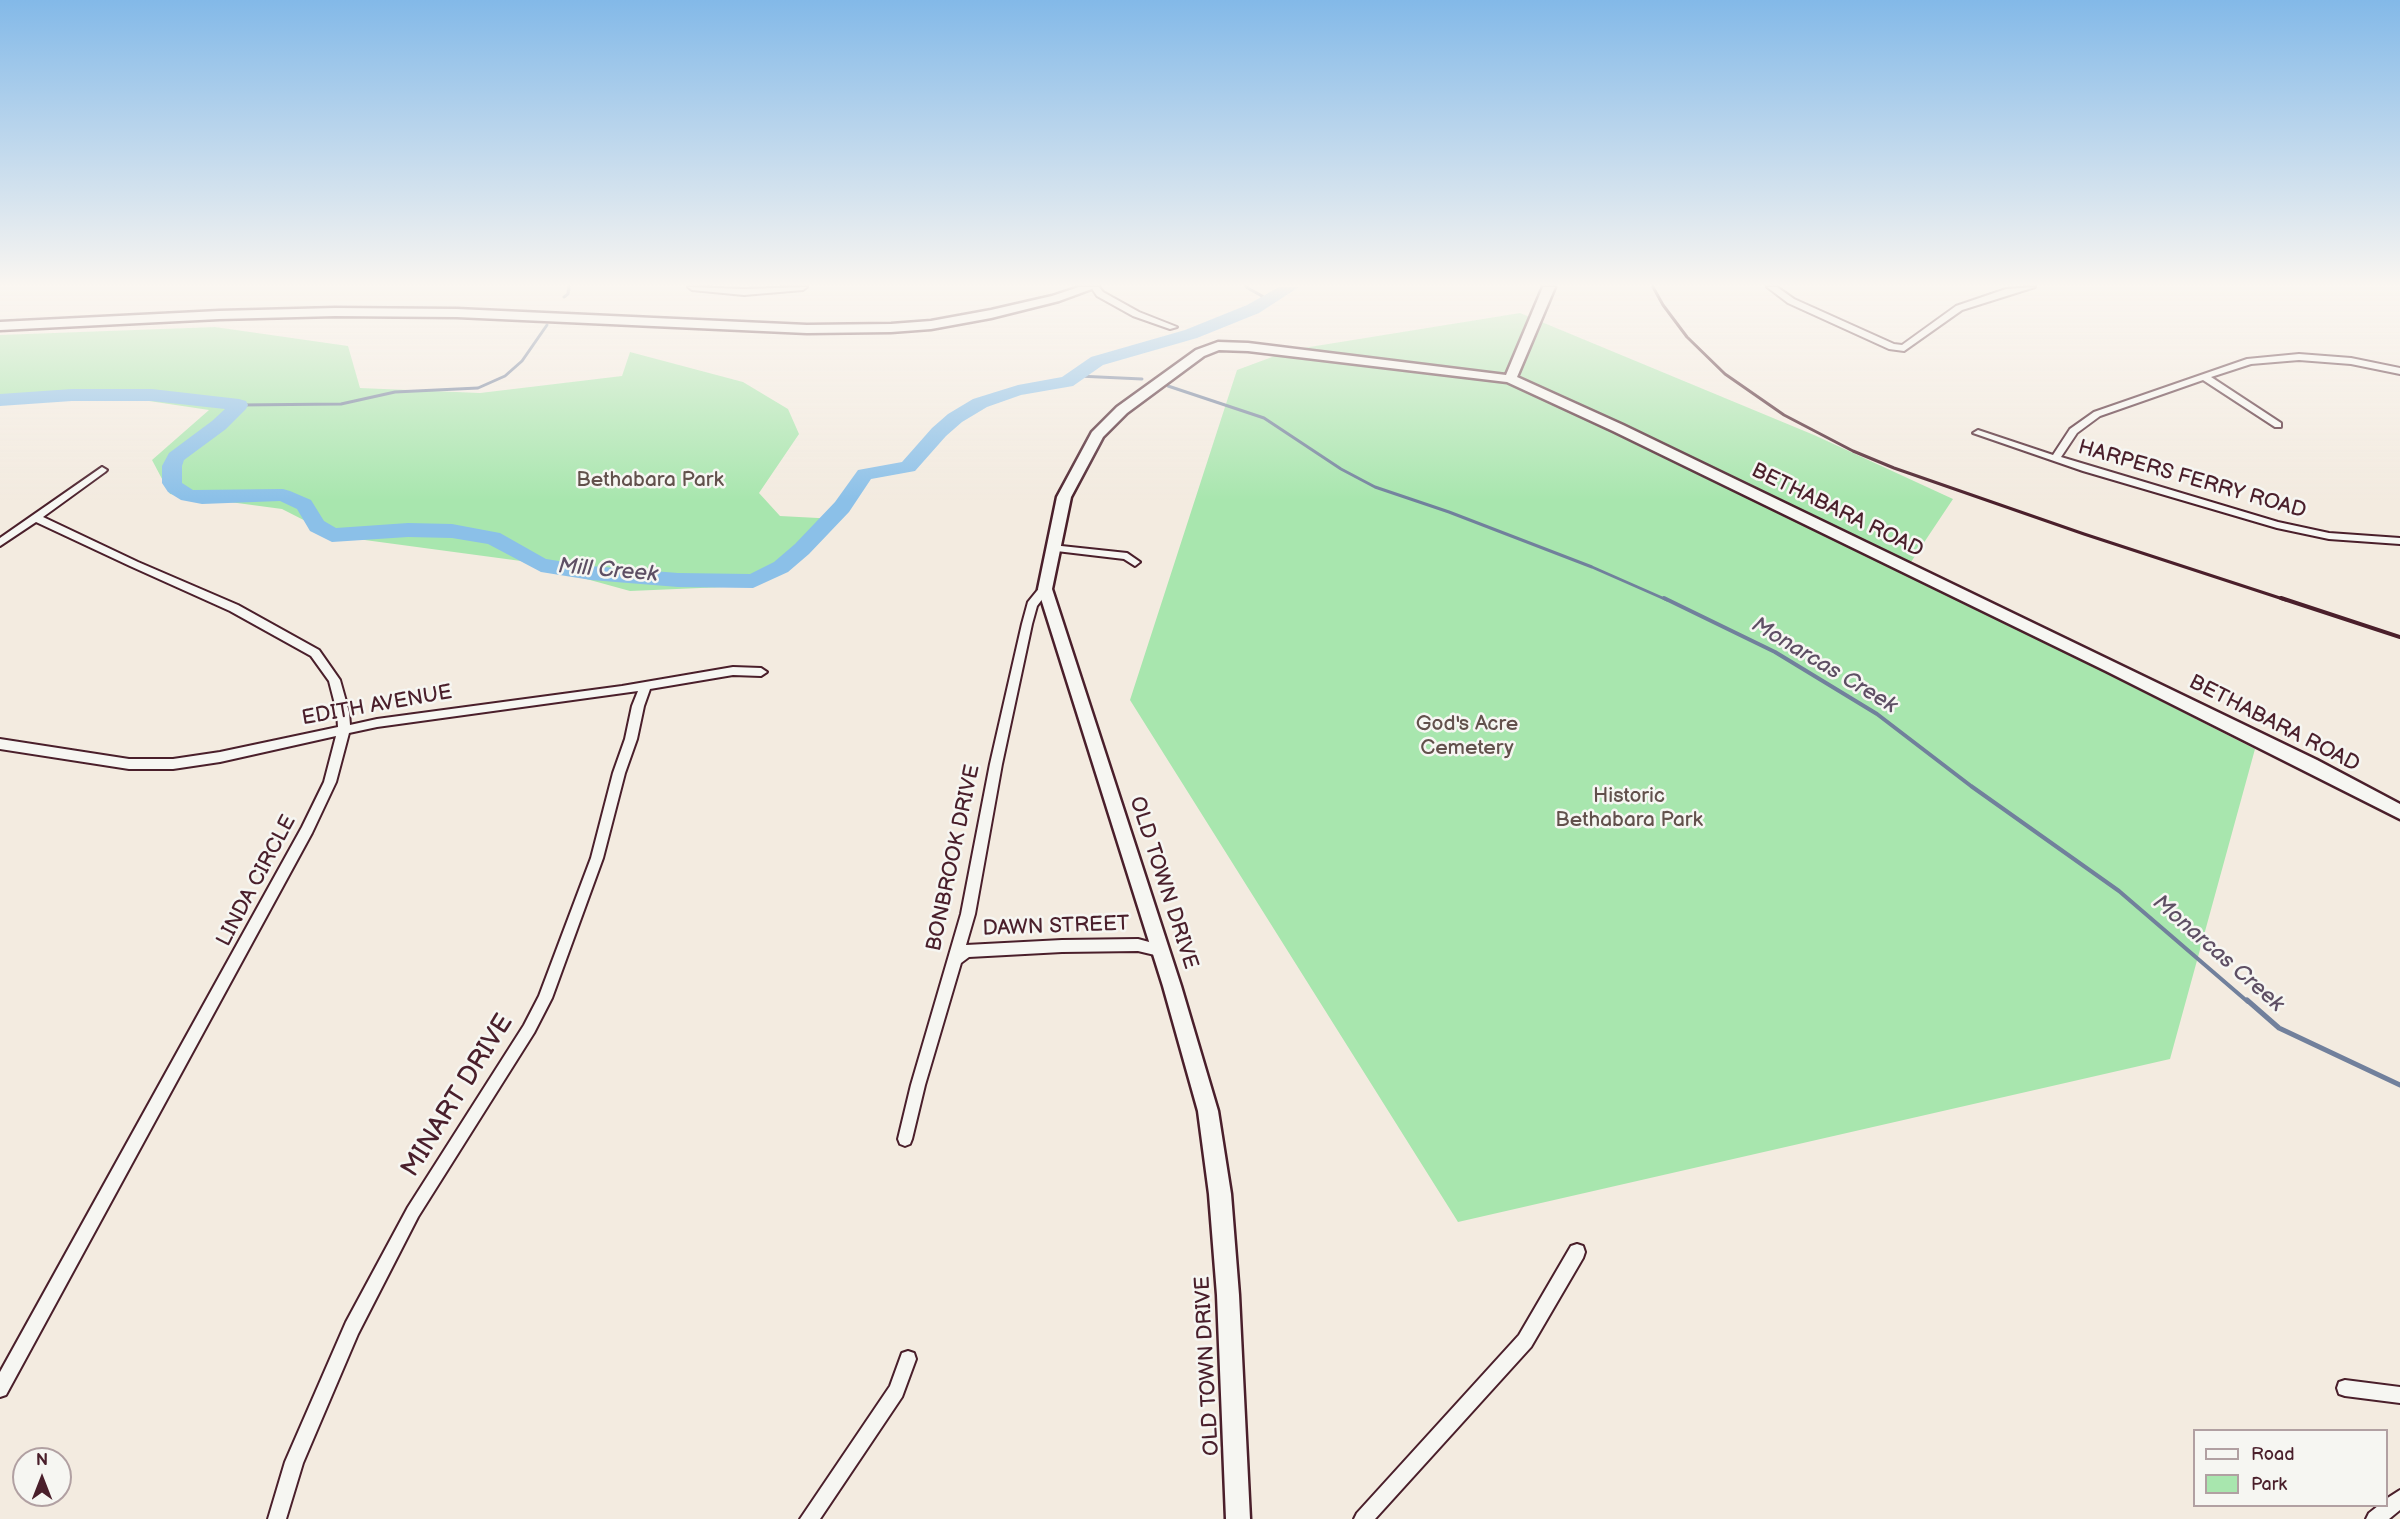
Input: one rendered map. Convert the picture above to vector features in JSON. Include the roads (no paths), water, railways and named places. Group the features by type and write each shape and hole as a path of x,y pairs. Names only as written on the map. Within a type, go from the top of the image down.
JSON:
{"street":[{"name":"OLD TOWN DRIVE","path":"1193,358 1131,403 1103,429 1080,464 1064,497 1052,548 1046,589 1179,1008 1208,1111 1220,1194 1228,1295 1238,1519"},
{"name":"BETHABARA ROAD","path":"1334,358 1510,379 1627,433 2121,672 2311,765 2400,812"},
{"path":"1510,379 1519,358"},
{"path":"2056,458 2073,431 2097,414 2250,361 2288,358"},
{"path":"2308,358 2351,362 2400,371"},
{"path":"2203,376 2278,424"},
{"name":"HARPERS FERRY ROAD","path":"1978,433 2277,525 2329,536 2400,541"},
{"path":"0,543 102,470"},
{"name":"LINDA CIRCLE","path":"0,1389 308,829 330,782 342,746 344,730 343,712 334,680 315,653 234,608 37,518"},
{"path":"1052,548 1127,556 1135,562"},
{"name":"BONBROOK DRIVE","path":"905,1139 918,1085 957,958 977,876 996,764 1027,624 1032,605 1046,589"},
{"name":"EDITH AVENUE","path":"0,744 129,764 173,764 220,757 344,730 448,712 733,671 761,672"},
{"name":"MINART DRIVE","path":"277,1519 294,1462 352,1328 413,1212 529,1029 545,998 597,858 619,773 646,685"},
{"name":"DAWN STREET","path":"957,958 966,951 1062,945 1138,945 1159,950"},
{"path":"1362,1519 1525,1341 1578,1252"},
{"path":"809,1519 896,1391 908,1359"},
{"path":"2345,1388 2400,1395"},
{"path":"2375,1519 2400,1498"}],"waterway":[{"path":"239,405 341,404 395,392 478,388 505,376 524,358"},
{"name":"Mill Creek","path":"0,400 72,395 152,395 239,405 219,425 176,457 172,466 172,483 175,488 188,496 202,498 283,495 304,505 317,526 332,535 408,530 452,531 493,538 541,565 591,573 678,580 753,581 781,567 802,549 842,507 865,474 908,467 939,432 955,418 980,403 1018,390 1067,382 1097,361 1108,358"},
{"name":"Monarcas Creek","path":"1078,376 1142,379"},
{"name":"Monarcas Creek","path":"1168,386 1264,418 1341,469 1375,487 1449,512 1592,567 1667,600"},
{"name":"Monarcas Creek","path":"1664,598 1775,652 1877,714 1971,786 2119,891 2248,1002"},
{"name":"Monarcas Creek","path":"2247,1000 2279,1028 2400,1085"}],"railway":[{"path":"1708,358 1725,374 1784,415 1853,451 1894,468 2084,534 2286,600"},
{"path":"2281,598 2400,637"}],"park label":[{"name":"Bethabara Park","path":"650,481"},
{"name":"God's Acre Cemetery","path":"1467,737"},
{"name":"Historic Bethabara Park","path":"1629,809"}]}
